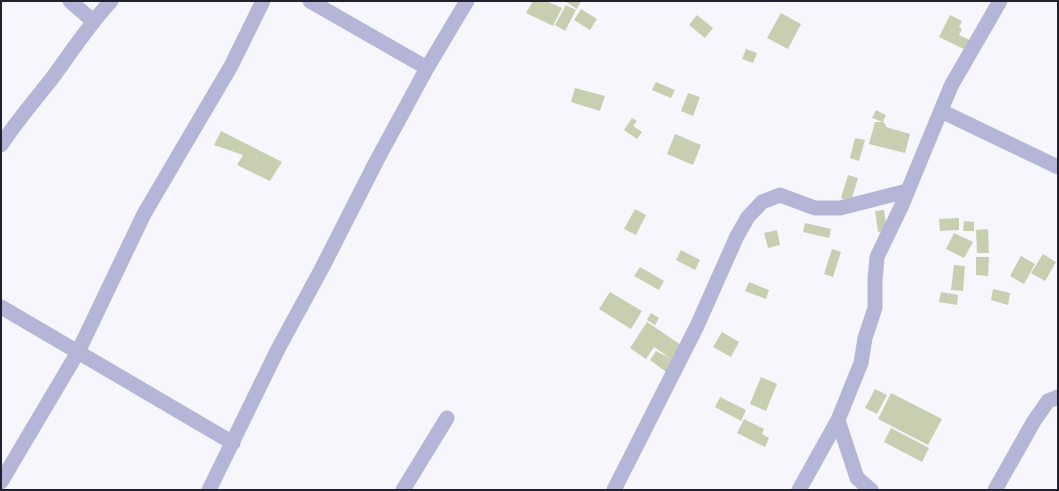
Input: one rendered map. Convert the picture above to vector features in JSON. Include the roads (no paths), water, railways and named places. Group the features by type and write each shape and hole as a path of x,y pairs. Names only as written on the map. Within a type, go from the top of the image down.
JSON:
{"street":[{"path":"70,1 93,20"},
{"path":"1,144 50,81 93,20 111,1"},
{"path":"1,482 78,352 144,214 231,66 264,1"},
{"path":"310,1 427,68"},
{"path":"209,490 278,349 322,268 377,160 427,68 467,1"},
{"path":"799,490 838,420 862,363 865,338 875,308 877,257 902,205 951,86 1000,1"},
{"path":"941,111 1058,168"},
{"path":"614,490 697,326 737,236 748,217 762,202 780,195 815,208 840,208 907,191"},
{"path":"1,307 233,443"},
{"path":"995,490 1034,421 1048,402 1058,397"},
{"path":"403,490 447,418"},
{"path":"838,420 857,478 871,490"}]}
